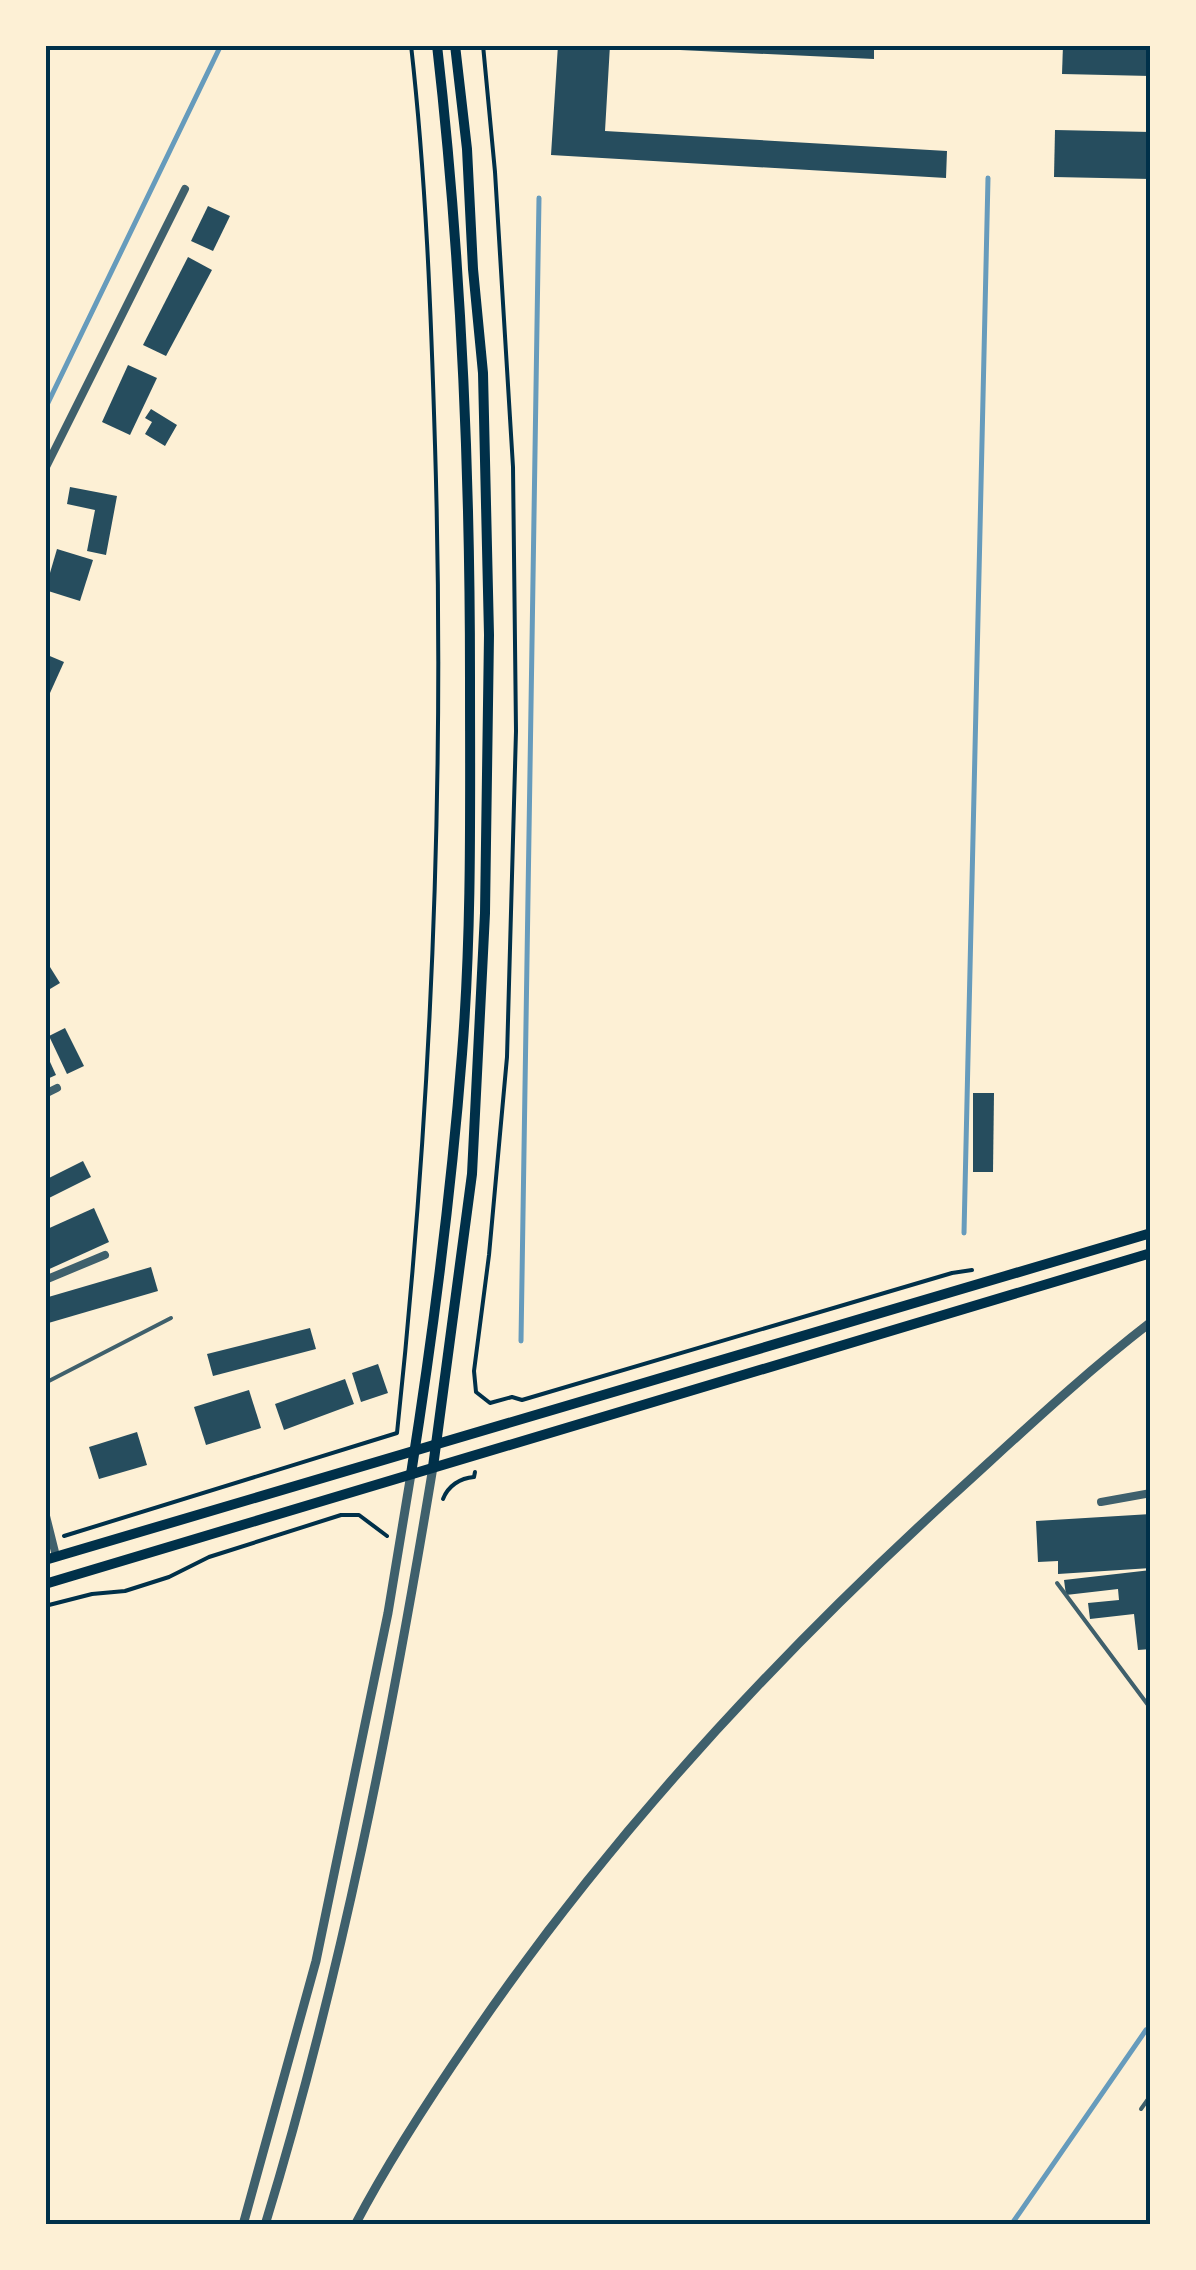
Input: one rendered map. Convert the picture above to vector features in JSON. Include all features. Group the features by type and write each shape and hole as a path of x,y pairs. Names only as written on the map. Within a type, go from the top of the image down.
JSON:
{"main road":[{"path":"411,1474 441,1270 462,1052 470,780 469,506 459,292 436,45"},
{"path":"432,1467 474,1155 483,968 489,635 484,374 455,45"},
{"path":"51,1558 1151,1233"},
{"path":"45,1584 1151,1253"}],"street":[{"path":"45,469 184,188"},
{"path":"45,1094 58,1088"},
{"path":"45,1280 104,1255"},
{"path":"356,2225 416,2119 489,2011 548,1928 643,1810 830,1610 1084,1375 1151,1322"},
{"path":"264,2225 346,1922 377,1778 432,1467"},
{"path":"243,2225 316,1960 388,1613 411,1474"},
{"path":"1102,1502 1151,1493"},
{"path":"45,1512 52,1540 51,1558"}],"lane":[{"path":"45,1383 171,1318"},
{"path":"1057,1583 1151,1708"},
{"path":"1140,2109 1151,2095"}],"path":[{"path":"52,1540 397,1432 429,1055 440,603 428,232 411,45"},
{"path":"483,45 513,467 516,731 507,1057 490,1255 474,1372 476,1392 490,1403"},
{"path":"490,1403 512,1397 522,1400 978,1268"},
{"path":"486,1418 490,1403"},
{"path":"440,1504 446,1490 459,1480 474,1477 475,1472"},
{"path":"45,1606 92,1594 124,1591 169,1577 209,1556 340,1515 360,1515 388,1536"}],"building":[{"path":"558,45 610,45 605,131 947,151 946,178 551,155"},
{"path":"681,45 874,45 874,59 680,50"},
{"path":"1063,45 1151,45 1151,76 1062,74"},
{"path":"1055,130 1151,132 1151,179 1054,177"},
{"path":"208,206 230,216 213,251 191,241"},
{"path":"188,257 212,270 166,356 143,345"},
{"path":"128,365 157,378 130,435 102,422"},
{"path":"151,409 177,425 165,446 145,434 152,422 145,418"},
{"path":"70,487 117,496 106,555 87,551 95,510 67,504"},
{"path":"57,549 93,560 80,601 45,590"},
{"path":"45,654 64,662 45,704"},
{"path":"50,967 60,983 45,992 45,970"},
{"path":"65,1028 84,1066 67,1074 49,1036"},
{"path":"45,1051 56,1075 45,1080"},
{"path":"973,1093 994,1093 993,1172 973,1172"},
{"path":"83,1161 91,1177 45,1200 45,1180"},
{"path":"94,1208 109,1242 45,1271 45,1230"},
{"path":"151,1267 158,1291 45,1324 45,1298"},
{"path":"310,1328 316,1349 213,1376 207,1354"},
{"path":"378,1364 388,1393 361,1402 352,1373"},
{"path":"345,1379 354,1404 284,1430 275,1404"},
{"path":"249,1390 261,1428 206,1445 194,1407"},
{"path":"137,1432 147,1465 99,1479 89,1447"},
{"path":"1151,1514 1151,1568 1058,1574 1058,1561 1038,1562 1036,1521"},
{"path":"1151,1570 1151,1649 1138,1650 1134,1614 1090,1619 1088,1603 1119,1600 1118,1589 1066,1595 1064,1580"}],"waterway":[{"path":"45,409 221,45"},
{"path":"964,1233 988,178"},
{"path":"521,1341 539,198"},
{"path":"1011,2225 1146,2030"}]}
